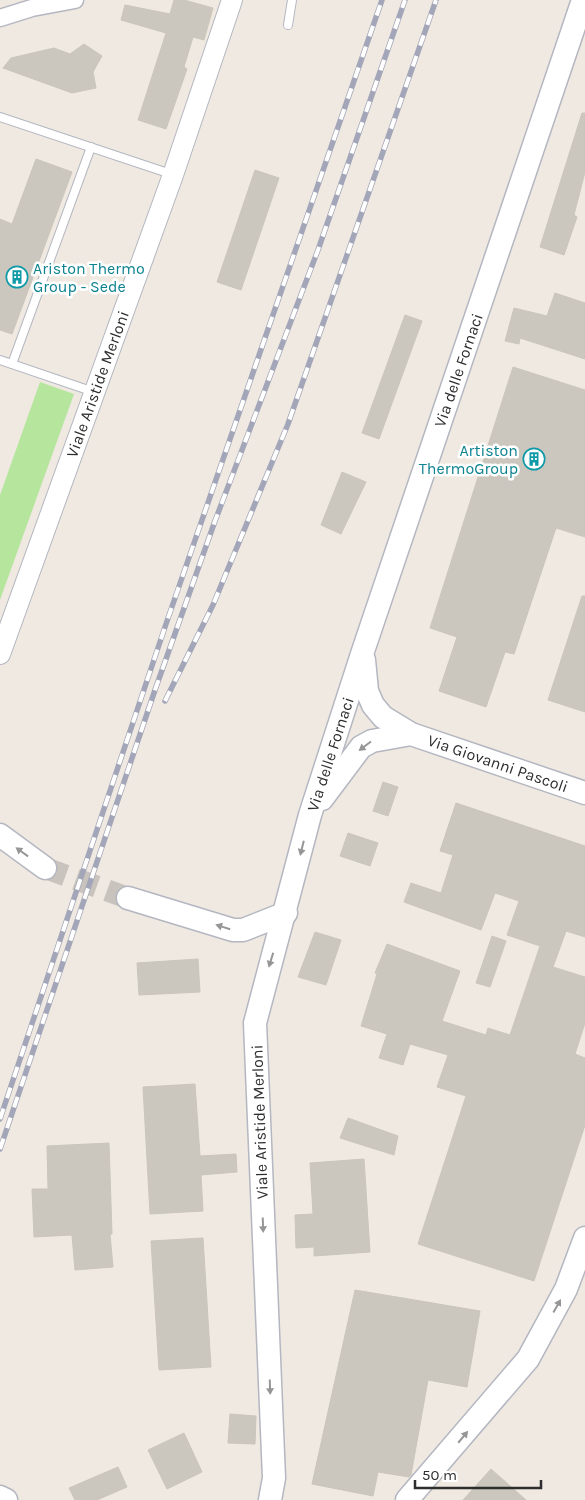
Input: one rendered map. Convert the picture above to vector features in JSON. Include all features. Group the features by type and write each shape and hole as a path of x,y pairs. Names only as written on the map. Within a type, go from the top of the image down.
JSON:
{"main road":[{"name":"Via delle Fornaci","path":"286,913 310,815 363,652 583,0"},
{"name":"Via Giovanni Pascoli","path":"363,652 367,691 373,705 383,717 411,734 585,793"},
{"name":"Via Giovanni Pascoli","path":"310,815 362,747 372,741 411,734"},
{"path":"0,835 46,868"},
{"path":"128,898 233,930 243,930 286,913"},
{"name":"Viale Aristide Merloni","path":"270,1500 274,1478 255,1023 266,976 286,913"},
{"path":"408,1500 528,1359 566,1290 585,1238"},
{"path":"0,1497 6,1500"}],"street":[{"path":"0,18 33,4 75,0"},
{"name":"Viale Aristide Merloni","path":"0,654 173,175 232,0"}],"lane":[{"path":"288,24 292,0"},
{"path":"0,117 173,175"},
{"path":"12,364 91,148"},
{"path":"0,360 94,392"}],"green space":[{"path":"40,382 74,394 0,600 0,495"}],"building":[{"path":"174,0 184,0 213,8 204,40 193,37 184,67 187,69 166,129 138,120 166,33 121,20 125,5 170,14"},
{"path":"84,44 102,56 93,72 96,88 72,93 3,68 11,58 54,48 70,54"},
{"path":"582,113 585,113 585,172 574,215 577,217 564,255 540,247"},
{"name":"Ariston Thermo Group - Sede","path":"36,159 72,172 12,334 0,330 0,219 12,224"},
{"path":"255,170 279,178 241,290 217,282"},
{"path":"555,293 585,303 585,359 520,338 519,344 505,341 514,308 547,316"},
{"path":"405,315 422,321 379,439 362,433"},
{"name":"Artiston ThermoGroup","path":"513,367 585,390 585,537 556,528 514,654 505,652 486,707 439,691 457,637 430,628"},
{"path":"342,472 366,482 341,534 321,525"},
{"path":"582,596 585,596 585,712 548,700"},
{"path":"383,782 398,787 388,816 373,811"},
{"path":"456,803 585,846 585,937 566,931 553,967 585,977 585,1023 575,1054 585,1058 585,1125 534,1281 418,1244 466,1096 437,1087 448,1055 410,1044 403,1065 379,1058 387,1034 361,1026 377,974 375,973 387,944 460,971 442,1021 486,1035 488,1028 510,1035 540,946 507,935 519,901 495,893 481,930 404,902 411,883 441,893 453,855 440,851"},
{"path":"348,833 378,843 370,866 340,856"},
{"path":"315,932 341,940 326,985 298,977"},
{"path":"492,936 506,941 490,987 476,983"},
{"path":"198,959 200,992 139,995 137,963"},
{"path":"195,1084 200,1156 236,1154 237,1172 201,1175 203,1211 150,1214 143,1087"},
{"path":"348,1118 398,1136 394,1155 340,1138"},
{"path":"109,1143 112,1234 110,1234 113,1267 75,1270 72,1235 34,1237 32,1189 48,1189 47,1146"},
{"path":"364,1159 370,1252 314,1256 314,1247 296,1248 295,1215 313,1214 310,1163"},
{"path":"203,1238 211,1367 159,1370 151,1241"},
{"path":"355,1290 480,1311 467,1387 428,1380 411,1475 409,1477 378,1472 373,1496 312,1484"},
{"path":"230,1414 256,1416 255,1444 228,1443"},
{"path":"184,1433 202,1472 167,1489 148,1450"},
{"path":"118,1467 127,1487 97,1500 75,1500 69,1488"},
{"path":"491,1469 526,1500 463,1500"}],"tunnel":[{"path":"45,868 128,898"}],"railway":[{"path":"0,1119 166,624 382,0"},
{"path":"0,1149 155,690 215,521 318,250 405,0"},
{"path":"165,701 213,605 288,424 436,0"}],"place":[{"name":"Ariston Thermo Group - Sede","path":"17,277"},
{"name":"Artiston ThermoGroup","path":"534,459"}]}
